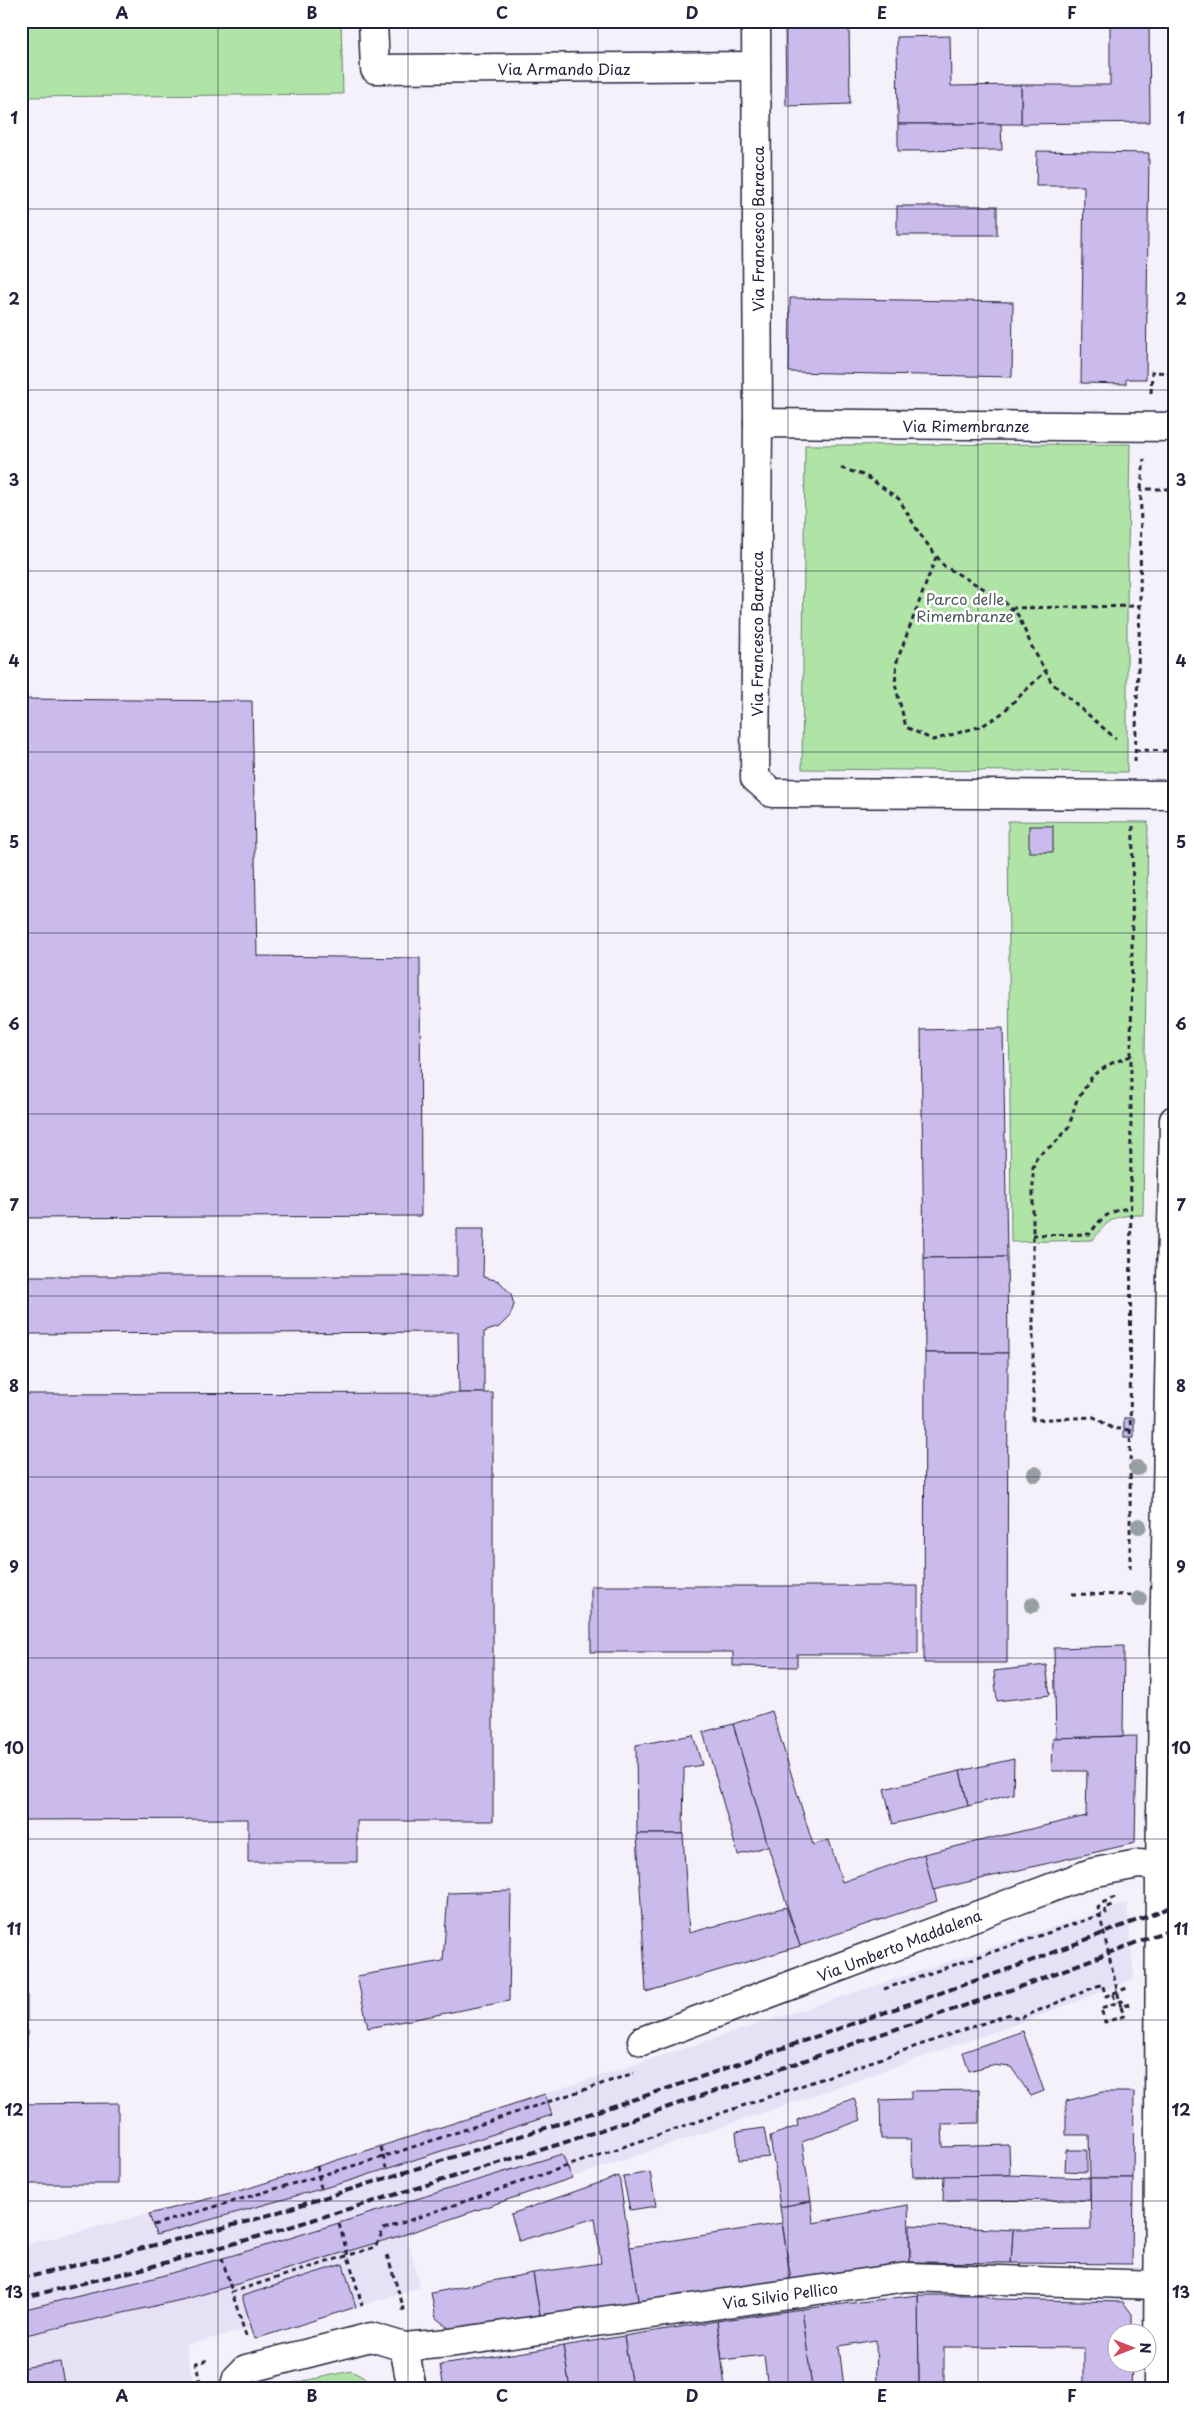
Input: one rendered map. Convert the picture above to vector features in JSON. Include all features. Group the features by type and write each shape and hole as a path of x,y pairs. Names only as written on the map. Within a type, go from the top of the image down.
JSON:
{"street":[{"name":"Via Armando Diaz","path":"373,21 375,69 756,66"},
{"path":"756,21 756,66"},
{"name":"Via Francesco Baracca","path":"756,66 758,424 755,778 772,793 1174,795"},
{"name":"Via Rimembranze","path":"758,424 1174,427"},
{"path":"1158,2389 1158,2285 1167,2118 1167,1867 1174,1120"},
{"name":"Via Umberto Maddalena","path":"642,2041 1091,1873 1138,1864 1167,1867"},
{"name":"Via Silvio Pellico","path":"404,2347 449,2343 907,2277 1158,2285"},
{"path":"234,2389 237,2378 246,2369 372,2337 404,2347 412,2389"}],"path":[{"path":"841,468 866,476 899,499 919,533 944,566 1000,598 1018,615 1032,647 1052,683 1116,739"},
{"path":"1130,1578 1131,1056 1134,794 1140,606 1141,488 1174,489"},
{"path":"936,556 897,661 895,684 906,727 933,740 982,726 1000,714 1046,671"},
{"path":"1010,608 1140,606"},
{"path":"1135,750 1174,751"},
{"path":"1130,1430 1112,1428 1094,1417 1033,1420 1032,1235 1033,1167 1038,1155 1054,1144 1070,1127 1076,1102 1093,1075 1112,1063 1131,1056"},
{"path":"1032,1235 1090,1234 1099,1219 1118,1210 1131,1208"},
{"path":"1072,1594 1130,1595 1130,1587"},
{"path":"1115,1897 1102,1903 1098,1908 1123,2007"},
{"path":"232,2292 346,2258 374,2247 384,2229 1010,2014 1018,2019 1102,1984 1106,1996"},
{"path":"1113,1994 1116,2003"},
{"path":"1122,2001 1124,2016 1105,2022 1101,2008 1116,2003 1122,2001"},
{"path":"1123,2007 1132,2003"},
{"path":"381,2147 386,2168"},
{"path":"153,2226 319,2178 383,2157"},
{"path":"317,2166 321,2189"},
{"path":"338,2224 348,2263"},
{"path":"387,2255 404,2309"},
{"path":"222,2258 247,2341"},
{"path":"193,2382 200,2380"}],"shaded area":[{"path":"1127,1903 1134,1979 1033,2018 801,2100 406,2234 420,2287 255,2339 252,2328 186,2345 194,2389 21,2389 21,2246 246,2189 395,2143"}],"green space":[{"path":"21,21 341,21 343,94 21,97"},
{"name":"Parco delle Rimembranze","path":"1130,444 1127,606 1127,772 802,769 805,445"},
{"path":"1008,821 1148,822 1143,1215 1114,1219 1103,1227 1093,1240 1011,1242"},
{"path":"351,2371 365,2378 368,2389 265,2389"}],"building":[{"path":"849,21 850,104 786,106 785,22"},
{"path":"1110,21 1149,21 1150,122 1021,124 1021,85 1110,85"},
{"path":"950,36 951,86 1021,85 1021,124 898,124 897,37"},
{"path":"898,124 1001,124 1002,150 898,151"},
{"path":"1037,151 1149,153 1146,379 1126,379 1126,384 1081,383 1084,186 1036,186"},
{"path":"897,206 997,206 997,235 897,235"},
{"path":"790,298 1013,302 1012,377 789,372"},
{"path":"21,699 252,701 257,956 420,958 421,1216 21,1218"},
{"path":"1029,826 1053,826 1053,852 1029,852"},
{"path":"1003,1028 1007,1257 924,1258 921,1030"},
{"path":"457,1229 484,1229 483,1277 499,1281 511,1294 514,1305 510,1316 499,1327 484,1332 484,1393 459,1393 458,1332 21,1334 21,1276 457,1276"},
{"path":"1007,1257 1008,1353 925,1353 924,1258"},
{"path":"925,1353 1008,1353 1007,1663 924,1663"},
{"path":"493,1393 493,1821 357,1821 357,1862 248,1862 248,1819 21,1820 21,1394"},
{"path":"1124,1418 1134,1418 1134,1437 1124,1437"},
{"path":"591,1586 918,1586 918,1654 797,1654 797,1667 733,1666 733,1652 591,1652"},
{"path":"1124,1646 1123,1736 1056,1738 1054,1648"},
{"path":"1046,1665 1050,1695 997,1701 994,1671"},
{"path":"772,1711 813,1845 829,1840 842,1882 924,1854 937,1901 800,1946 768,1846 733,1724"},
{"path":"733,1724 768,1846 738,1855 703,1732"},
{"path":"693,1735 702,1765 684,1768 683,1834 637,1834 636,1745"},
{"path":"1137,1736 1135,1843 933,1890 924,1854 1086,1816 1087,1771 1052,1771 1053,1738"},
{"path":"1014,1759 1013,1794 968,1806 960,1771"},
{"path":"960,1771 968,1806 893,1824 884,1789"},
{"path":"637,1834 683,1834 689,1933 786,1907 800,1946 646,1992"},
{"path":"511,1891 509,2001 368,2028 357,1976 443,1961 448,1893"},
{"path":"21,1941 27,1941 27,2047 21,2047"},
{"path":"1023,2031 1044,2091 1031,2096 1011,2067 991,2065 969,2071 963,2052"},
{"path":"979,2090 979,2123 942,2124 943,2147 1009,2145 1010,2175 913,2177 911,2139 881,2139 880,2100 911,2099 911,2091"},
{"path":"1103,2092 1134,2092 1133,2178 1090,2178 1089,2135 1066,2135 1066,2101"},
{"path":"545,2094 552,2115 349,2181 156,2235 149,2214 246,2189"},
{"path":"854,2098 861,2120 802,2142 811,2201 780,2207 770,2136 798,2126 797,2120"},
{"path":"118,2103 118,2184 21,2184 21,2104"},
{"path":"764,2128 769,2157 739,2160 736,2132"},
{"path":"1066,2150 1087,2150 1087,2172 1065,2171"},
{"path":"562,2154 572,2178 406,2234 190,2298 21,2336 21,2310 154,2278"},
{"path":"650,2172 656,2206 630,2210 623,2177"},
{"path":"1010,2175 1090,2178 1090,2200 943,2201 944,2176"},
{"path":"619,2176 639,2306 540,2315 533,2273 601,2263 595,2218 519,2241 511,2214"},
{"path":"1090,2178 1133,2178 1132,2264 1011,2263 1013,2230 1091,2229"},
{"path":"811,2201 813,2223 908,2205 910,2262 791,2282 780,2207"},
{"path":"782,2223 791,2282 639,2306 630,2247"},
{"path":"910,2225 1013,2230 1011,2263 910,2262"},
{"path":"343,2264 356,2307 255,2339 242,2296"},
{"path":"533,2273 540,2315 451,2330 436,2318 431,2293"},
{"path":"918,2295 981,2295 996,2299 1123,2302 1132,2314 1132,2322 1108,2322 1108,2372 1132,2372 1131,2389 1084,2389 1084,2348 944,2347 944,2388 1024,2389 919,2389"},
{"path":"918,2295 919,2389 877,2389 876,2340 839,2346 844,2387 812,2389 802,2309"},
{"path":"802,2309 812,2389 768,2389 764,2355 722,2360 717,2321"},
{"path":"717,2321 725,2387 710,2389 632,2389 624,2336"},
{"path":"624,2336 632,2389 570,2389 563,2346"},
{"path":"563,2346 570,2389 444,2389 440,2365"},
{"path":"60,2362 65,2389 21,2389 21,2368"}],"railway":[{"path":"21,2279 253,2220 555,2125 675,2086 1020,1965 1174,1906"},
{"path":"21,2298 150,2267 257,2237 560,2144 1022,1986 1174,1928"}]}
